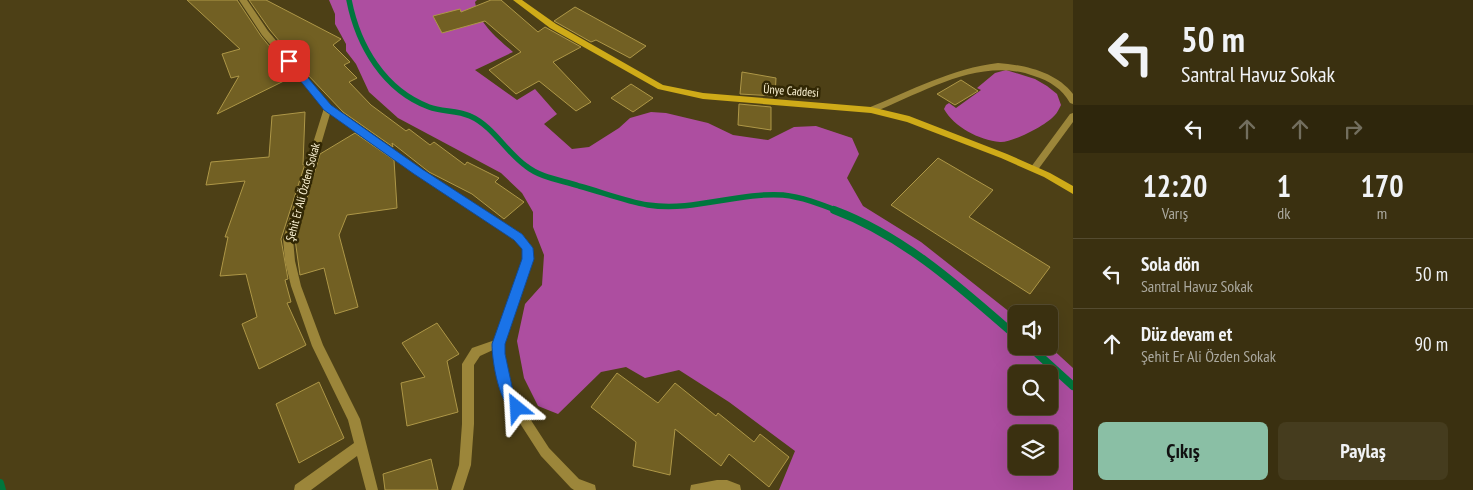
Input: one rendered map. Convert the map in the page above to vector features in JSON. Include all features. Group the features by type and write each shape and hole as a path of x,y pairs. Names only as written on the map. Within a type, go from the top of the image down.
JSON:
{"main road":[{"name":"Ünye Caddesi","path":"518,0 553,26 661,88 703,96 871,110 909,119 1034,169 1073,190"}],"street":[{"path":"243,0 265,33 328,108 418,172 518,237 528,248 528,259 499,344 498,354 507,393 545,452 575,484 590,490"},
{"path":"871,110 958,74 978,68 996,66 1012,66 1033,71 1053,80 1067,90 1073,101"},
{"name":"Şehit Er Ali Özden Sokak","path":"328,108 288,239 290,261 296,286 318,346 354,419 372,490"},
{"path":"1034,169 1073,116"},
{"path":"457,490 465,464 468,424 468,364 476,352 499,344"},
{"path":"300,490 361,446"},
{"path":"696,490 707,487 730,486 736,490"}],"shaded area":[{"path":"329,0 477,0 475,2 477,10 484,24 513,52 475,70 517,100 535,89 557,114 544,124 572,149 589,147 619,128 630,118 651,112 666,113 708,123 733,135 768,140 794,127 816,126 852,138 859,154 847,178 863,206 921,242 1008,311 1008,355 1058,354 1073,368 1073,490 779,490 795,451 729,402 679,370 645,378 626,367 601,372 558,414 538,406 524,378 517,341 525,304 542,285 544,255 533,227 533,212 522,193 501,173 398,118 369,92 356,64 346,51 346,44 335,24 335,14"},
{"path":"1006,70 1035,79 1057,94 1061,105 1055,115 1045,124 1013,140 1000,142 984,139 968,132 948,116 944,109 946,105 949,103 956,108 981,90 977,88 995,73"}],"building":[{"path":"187,0 237,0 261,36 294,76 217,114 239,76 231,78 222,54 240,49"},
{"path":"249,0 266,0 341,39 333,45 350,62 344,65 357,78 349,82 371,105 406,131 409,129 430,145 434,142 465,165 467,162 499,178 495,182 524,202 504,219 472,194 429,172 392,143 393,147 343,112 306,73 270,30"},
{"path":"491,0 501,0 538,32 545,27 581,47 553,62 591,102 576,111 539,81 516,94 489,70 521,52 485,21 442,33 433,16 460,9 461,12"},
{"path":"575,7 646,46 630,58 596,40 591,42 554,21"},
{"path":"742,72 776,78 775,96 740,94"},
{"path":"961,80 978,91 955,105 937,94"},
{"path":"631,84 653,98 633,112 611,98"},
{"path":"739,104 771,107 771,130 738,125"},
{"path":"305,112 303,165 305,164 281,239 288,279 285,280 291,302 287,303 306,345 259,369 242,324 257,317 246,274 220,276 228,237 225,237 245,181 206,185 211,162 269,157 272,116"},
{"path":"355,133 394,160 397,208 347,215 339,235 358,307 335,314 324,268 300,275 295,239 320,154"},
{"path":"938,158 993,190 969,217 1050,267 1030,294 891,205"},
{"path":"437,323 459,354 447,361 458,412 407,426 401,383 425,377 402,343"},
{"path":"617,373 658,403 675,383 716,416 718,413 754,442 760,434 789,457 769,487 729,454 721,466 675,429 670,475 633,466 636,442 591,407"},
{"path":"319,382 344,438 299,463 276,404"},
{"path":"431,459 438,490 385,490 383,474"}],"waterway":[{"path":"349,0 353,17 366,50 386,78 399,90 429,107 465,114 478,120 512,154 538,173 622,199 648,205 682,206 749,196 783,195 818,203 838,211"},
{"path":"834,210 860,221 908,249 953,282 1008,329"},
{"path":"1039,355 1073,386"},
{"path":"0,483 2,490"}],"route":[{"path":"289,61 328,108 418,172 518,237 528,248 528,259 523,277 499,344 498,354 507,393 517,408"}]}
